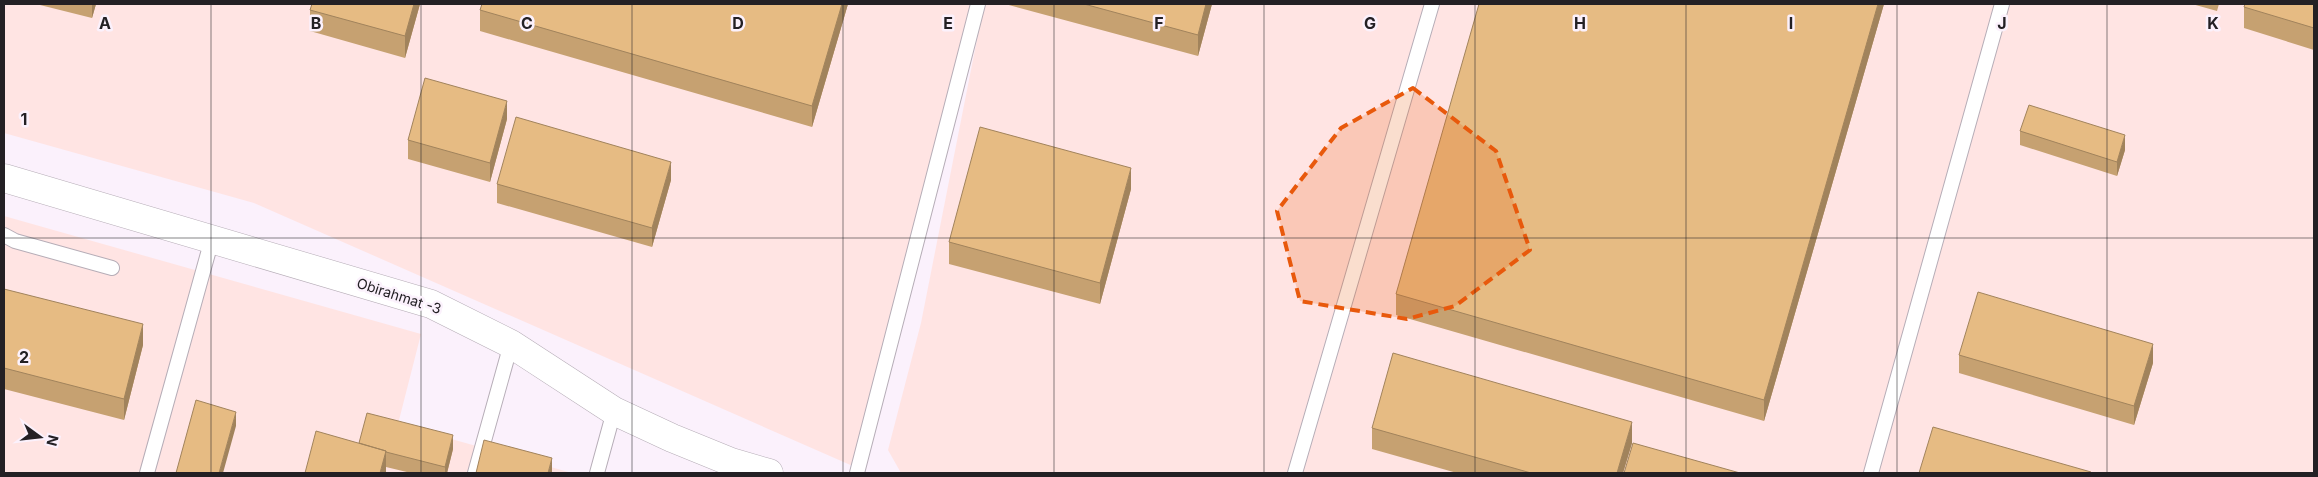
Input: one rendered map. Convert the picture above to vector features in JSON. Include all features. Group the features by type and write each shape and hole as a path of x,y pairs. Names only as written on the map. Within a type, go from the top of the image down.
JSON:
{"street":[{"name":"Obirahmat -3","path":"4,178 431,304 510,344 614,411 672,438 731,462 769,473"}],"lane":[{"path":"857,473 978,4"},
{"path":"1295,473 1432,4"},
{"path":"1871,473 2002,4"},
{"path":"4,235 15,241 112,268"},
{"path":"147,473 212,239"},
{"path":"476,473 510,344"},
{"path":"597,473 614,411"}],"highlighted area":[{"path":"1413,88 1496,151 1530,250 1455,306 1407,319 1300,301 1277,211 1341,128"}],"shaded area":[{"path":"4,4 970,4 855,467 254,203 4,133"},
{"path":"984,4 2314,4 2314,473 901,473 888,450 921,323"},
{"path":"4,216 421,334 398,424 572,473 4,473"}],"building":[{"path":"312,4 414,4 405,36 310,10"},
{"path":"482,4 842,4 812,106 480,10"},
{"path":"1084,4 1206,4 1198,35"},
{"path":"1479,4 1878,4 1764,400 1396,294"},
{"path":"2245,4 2314,4 2314,28 2244,7"},
{"path":"425,78 507,101 490,163 408,140"},
{"path":"2029,105 2125,135 2117,162 2020,131"},
{"path":"516,117 671,162 652,228 497,184"},
{"path":"980,127 1131,168 1100,283 949,242"},
{"path":"4,289 143,324 124,399 4,368"},
{"path":"1978,292 2153,344 2134,406 1959,355"},
{"path":"1393,353 1632,422 1617,473 1531,473 1372,428"},
{"path":"196,400 236,412 219,473 176,473"},
{"path":"367,413 453,435 445,467 359,443"},
{"path":"1933,427 2091,472 2091,473 1919,473"},
{"path":"316,431 386,451 380,473 305,473"},
{"path":"484,440 552,458 548,473 476,473"},
{"path":"1633,443 1740,473 1624,473"}]}
